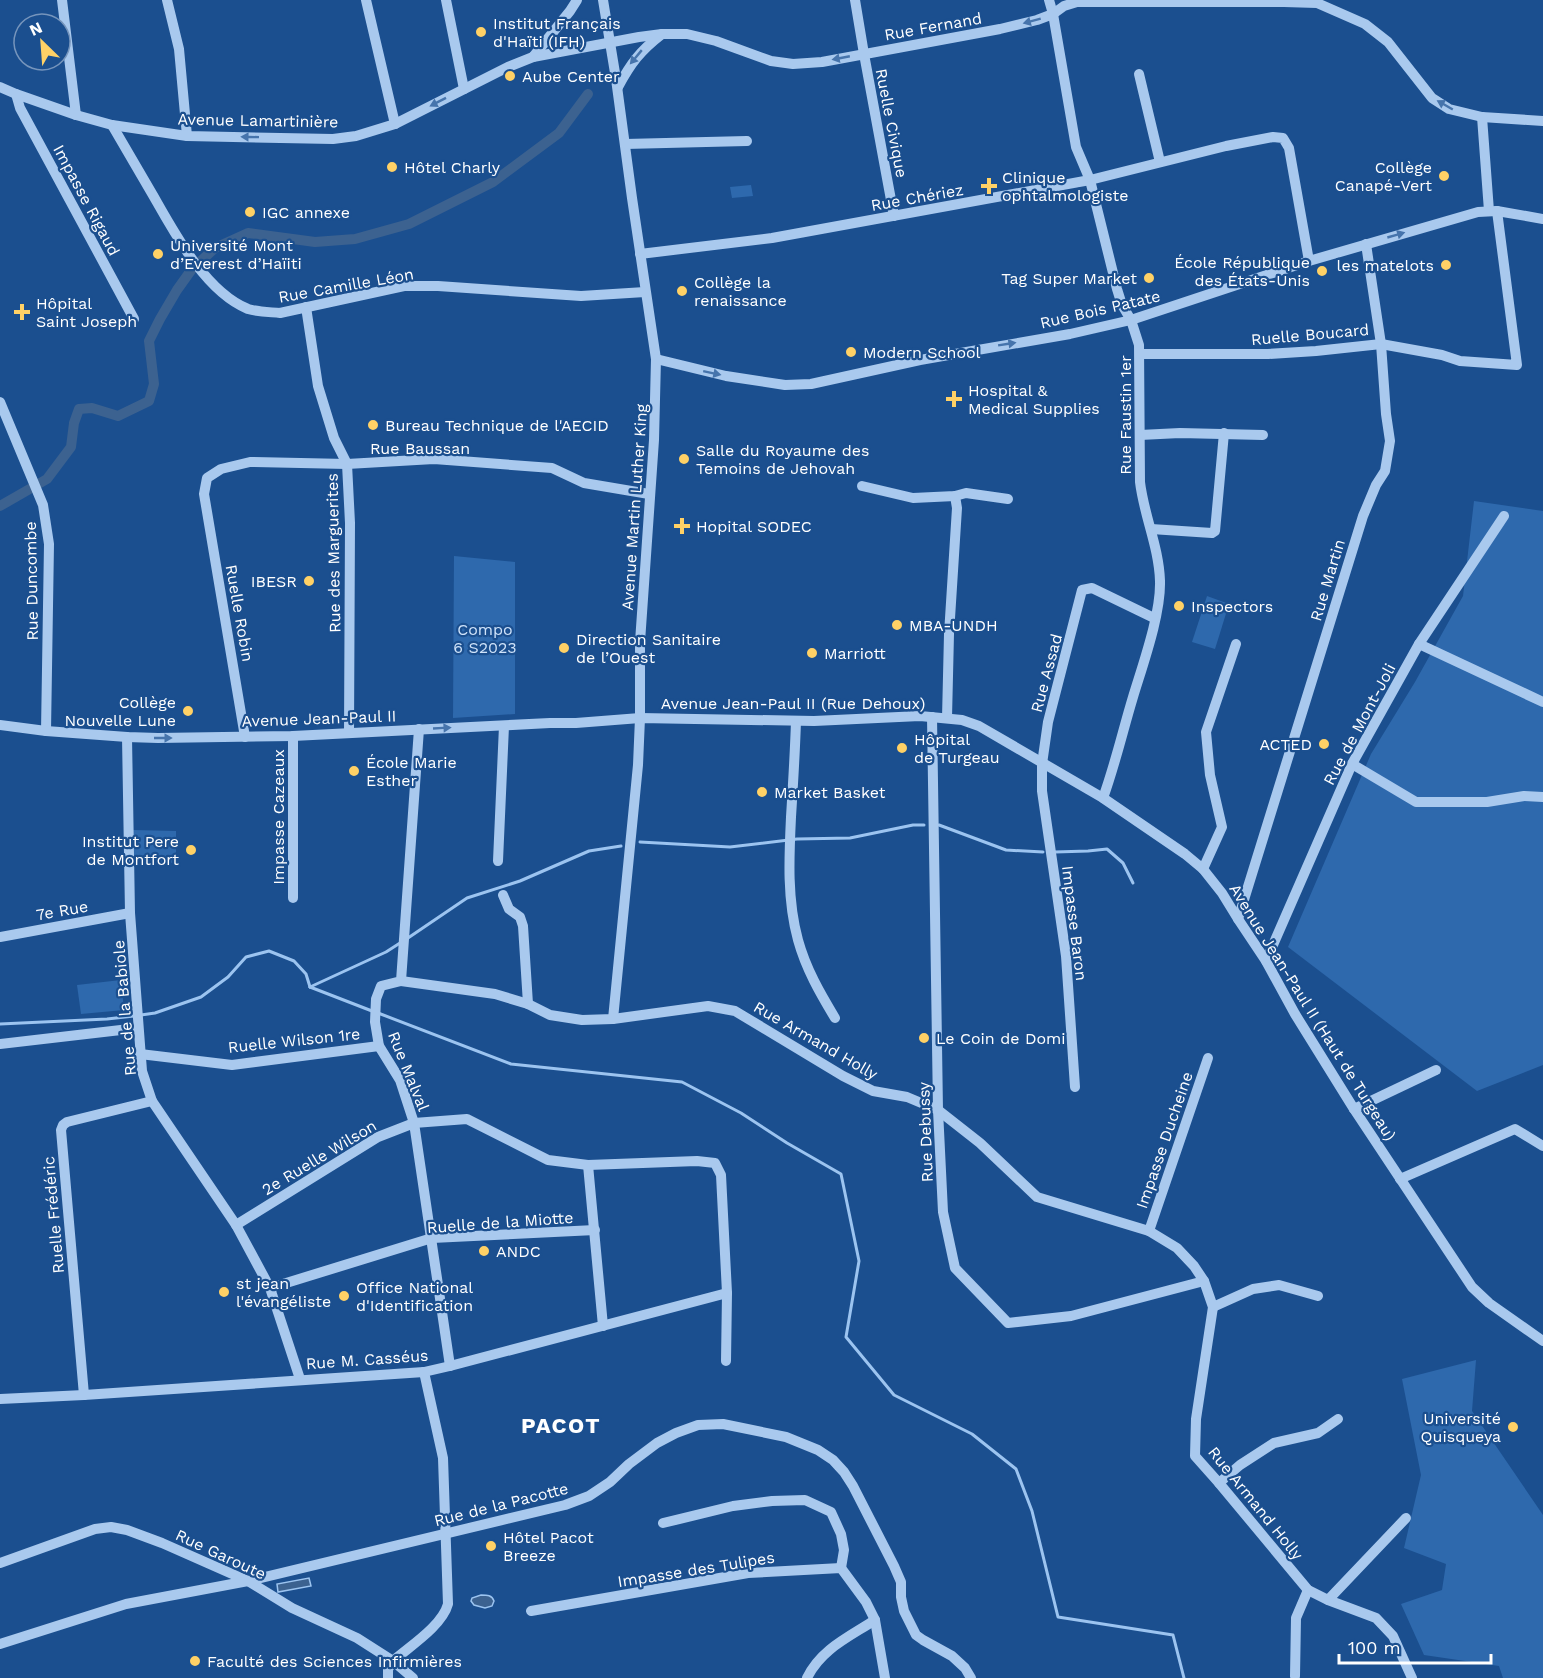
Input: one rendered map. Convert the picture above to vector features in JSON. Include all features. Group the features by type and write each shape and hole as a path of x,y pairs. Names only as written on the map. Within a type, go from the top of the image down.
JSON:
{"street":[{"path":"62,0 76,115"},
{"path":"167,0 179,49 187,136"},
{"path":"366,0 395,124"},
{"path":"446,0 464,89"},
{"path":"532,57 577,0"},
{"name":"Avenue Martin Luther King","path":"603,0 618,87 656,359 654,440 640,642 638,765 613,1019"},
{"name":"Ruelle Civique","path":"855,0 894,216"},
{"name":"Rue Faustin 1er","path":"1049,0 1076,147 1090,180 1122,305 1131,320 1139,345 1142,494 1159,572 1158,598 1154,618 1112,775 1103,798"},
{"name":"Rue Fernand","path":"611,42 662,34 687,34 716,41 771,61 793,64 822,62 1000,29 1037,20 1077,2 1317,2 1359,21 1384,39 1425,90 1440,104 1457,112 1482,117 1543,121"},
{"path":"618,87 629,65 643,49 662,34"},
{"name":"Avenue Lamartinière","path":"0,87 76,115 112,124 187,136 333,139 356,136 395,124 507,67 532,57 611,42"},
{"path":"1139,74 1160,162"},
{"name":"Impasse Rigaud","path":"16,94 20,108 134,319"},
{"path":"1482,117 1493,211"},
{"name":"Rue Camille Léon","path":"112,124 184,249 216,287 248,309 280,313 404,286 438,286 581,296 645,291"},
{"name":"Rue Chériez","path":"640,254 772,238 1090,180 1226,146 1273,137 1283,138 1289,148 1309,261"},
{"path":"625,144 747,141"},
{"name":"Rue Bois Patate","path":"656,359 726,376 785,385 811,384 920,360 1070,334 1131,320 1309,261 1468,215 1493,211 1543,219"},
{"name":"Ruelle Boucard","path":"1140,354 1200,356 1268,354 1381,344 1442,355 1460,361 1517,364 1493,211"},
{"name":"Rue Martin","path":"1238,919 1363,516 1376,485 1385,471 1390,441 1381,344 1366,244"},
{"name":"Rue des Marguerites","path":"306,307 318,386 334,438 347,464 350,523 349,733"},
{"name":"Rue Duncombe","path":"0,402 43,505 49,544 46,731"},
{"path":"1140,435 1180,433 1263,435"},
{"path":"1151,529 1212,533 1215,531 1224,433"},
{"name":"Rue Baussan","path":"204,494 207,478 221,469 250,462 347,464 434,459 552,468 584,483 650,494"},
{"path":"862,486 913,498 955,496 966,493 1008,499"},
{"name":"Ruelle Robin","path":"204,494 245,737"},
{"path":"947,718 949,634 957,508 955,496"},
{"name":"Rue de Mont-Joli","path":"1266,961 1352,764 1419,644 1504,516"},
{"name":"Rue Assad","path":"1042,764 1048,722 1082,590 1092,588 1154,618"},
{"path":"1203,869 1222,827 1210,775 1206,732 1236,644"},
{"path":"1419,644 1543,702"},
{"name":"Rue Debussy","path":"932,717 938,1110 943,1212 955,1268 1008,1323 1071,1316 1204,1281"},
{"name":"Avenue Jean-Paul II","path":"0,726 127,737 245,737 576,723 640,718"},
{"name":"Avenue Jean-Paul II (Rue Dehoux)","path":"640,718 796,721 947,718"},
{"name":"Avenue Jean-Paul II (Haut de Turgeau)","path":"947,718 979,726 1042,764 1068,776 1185,854 1203,869 1222,893 1266,961 1295,1014 1354,1109 1472,1287 1489,1303 1540,1335"},
{"path":"796,721 790,842 790,891 793,917 814,984 835,1018"},
{"path":"498,861 504,726"},
{"path":"401,981 419,729"},
{"name":"Impasse Cazeaux","path":"292,736 293,898"},
{"name":"Rue de la Babiole","path":"127,737 130,913 142,1071 152,1101 236,1225 270,1288 300,1379"},
{"name":"Impasse Baron","path":"1042,764 1042,791 1066,956 1076,1087"},
{"path":"1352,764 1416,802 1487,802 1524,796 1543,797"},
{"path":"503,895 509,909 519,917 523,926 528,1004"},
{"name":"7e Rue","path":"0,937 130,913"},
{"name":"Rue Armand Holly","path":"401,981 495,994 528,1004 550,1015 582,1020 613,1019 708,1006 735,1011 843,1076 873,1091 907,1097 938,1110 980,1143 1037,1197 1149,1232 1177,1248 1204,1281 1213,1308 1196,1419 1195,1456 1308,1590 1376,1618 1393,1636 1412,1678"},
{"name":"Rue Malval","path":"401,981 381,986 376,999 375,1022 379,1046 400,1080 414,1123 450,1366"},
{"path":"0,1044 139,1025"},
{"name":"Ruelle Wilson 1re","path":"140,1054 232,1065 379,1046"},
{"name":"Impasse Ducheine","path":"1149,1232 1208,1058"},
{"path":"1354,1109 1436,1070"},
{"name":"Ruelle Frédéric","path":"84,1395 61,1130 67,1122 152,1101"},
{"name":"2e Ruelle Wilson","path":"236,1225 378,1137 414,1123 467,1119 548,1160 588,1165 698,1161 715,1163 721,1175 727,1293 726,1361"},
{"path":"1400,1179 1515,1129 1543,1146"},
{"path":"588,1165 603,1326"},
{"name":"Ruelle de la Miotte","path":"270,1288 432,1238 595,1230"},
{"path":"1213,1308 1253,1289 1279,1285 1318,1296"},
{"name":"Rue M. Casséus","path":"0,1399 424,1371 727,1293"},
{"path":"388,1678 388,1669 393,1661 434,1626 446,1612 448,1604 443,1458 424,1371"},
{"path":"1219,1483 1240,1465 1274,1443 1318,1432 1338,1419"},
{"name":"Rue de la Pacotte","path":"0,1644 126,1604 248,1581 565,1505 589,1496 610,1482 657,1443 676,1432 698,1425 723,1424 786,1437 818,1450 833,1460 844,1472 894,1566 901,1582 904,1611 916,1635 952,1656 965,1668 971,1678"},
{"path":"663,1523 733,1506 772,1501 805,1500 831,1512 841,1534 844,1550 841,1568 866,1602 875,1620 885,1678"},
{"path":"1328,1600 1406,1518"},
{"name":"Rue Garoute","path":"0,1563 95,1529 111,1527 126,1530 162,1543 248,1581 292,1608 357,1638 393,1661 413,1678"},
{"name":"Impasse des Tulipes","path":"531,1611 748,1574 841,1568"},
{"path":"1295,1676 1296,1618 1308,1590"},
{"path":"807,1678 826,1651 875,1620"}],"green space":[{"path":"751,185 753,196 732,198 730,187"},
{"path":"1474,501 1543,511 1543,1065 1477,1091 1288,947 1371,754 1463,596"},
{"name":"Compo 6 S2023","path":"454,556 515,562 515,714 453,718"},
{"path":"1207,596 1229,604 1215,649 1192,642"},
{"path":"133,830 176,831 176,863 134,862"},
{"path":"121,980 124,1010 81,1014 77,985"},
{"path":"1476,1360 1472,1411 1543,1515 1543,1678 1503,1678 1499,1666 1424,1655 1401,1604 1442,1590 1446,1564 1404,1548 1421,1475 1402,1379"}],"shaded area":[{"path":"309,1578 311,1586 278,1592 277,1584"},
{"path":"481,1595 492,1598 494,1601 492,1606 485,1608 474,1605 472,1598"}],"waterway":[{"path":"0,506 47,479 71,447 74,423 79,409 92,408 118,416 149,401 154,384 149,341 177,290 192,269 215,248 248,233 315,242 355,239 409,224 493,182 559,133 588,94"},
{"path":"640,842 730,847 797,839 850,838 913,825 924,825"},
{"path":"939,825 1006,850 1043,852"},
{"path":"408,938 467,898 520,881 589,851 621,846"},
{"path":"1055,852 1107,849 1123,863 1133,883"},
{"path":"310,987 386,952 400,943"},
{"path":"141,1015 155,1013 201,997 228,977 246,957 269,951 294,961 306,974 310,987"},
{"path":"310,987 372,1011"},
{"path":"378,1013 511,1064 682,1082 741,1113 841,1174 859,1261 846,1337 894,1395 972,1434 1016,1469 1032,1511 1058,1617 1173,1635 1184,1678"},
{"path":"0,1024 134,1016"}],"place":[{"name":"Institut Français d'Haïti (IFH)","path":"481,32"},
{"name":"Aube Center","path":"510,76"},
{"name":"Hôtel Charly","path":"392,167"},
{"name":"Collège Canapé-Vert","path":"1444,176"},
{"name":"Clinique ophtalmologiste","path":"989,186"},
{"name":"IGC annexe","path":"250,212"},
{"name":"Université Mont d’Everest d’Haïiti","path":"158,254"},
{"name":"les matelots","path":"1446,265"},
{"name":"École République des États-Unis","path":"1322,271"},
{"name":"Tag Super Market","path":"1149,278"},
{"name":"Collège la renaissance","path":"682,291"},
{"name":"Hôpital Saint Joseph","path":"22,312"},
{"name":"Modern School","path":"851,352"},
{"name":"Hospital & Medical Supplies","path":"954,399"},
{"name":"Bureau Technique de l'AECID","path":"373,425"},
{"name":"Salle du Royaume des Temoins de Jehovah","path":"684,459"},
{"name":"Hopital SODEC","path":"682,526"},
{"name":"IBESR","path":"309,581"},
{"name":"Inspectors","path":"1179,606"},
{"name":"MBA-UNDH","path":"897,625"},
{"name":"Direction Sanitaire de l’Ouest","path":"564,648"},
{"name":"Marriott","path":"812,653"},
{"name":"Collège Nouvelle Lune","path":"188,711"},
{"name":"ACTED","path":"1324,744"},
{"name":"Hôpital de Turgeau","path":"902,748"},
{"name":"École Marie Esther","path":"354,771"},
{"name":"Market Basket","path":"762,792"},
{"name":"Institut Pere de Montfort","path":"191,850"},
{"name":"Le Coin de Domi","path":"924,1038"},
{"name":"ANDC","path":"484,1251"},
{"name":"st jean l'évangéliste","path":"224,1292"},
{"name":"Office National d'Identification","path":"344,1296"},
{"name":"Université Quisqueya","path":"1513,1427"},
{"name":"Hôtel Pacot Breeze","path":"491,1546"},
{"name":"Faculté des Sciences Infirmières","path":"195,1661"}],"district":[{"name":"PACOT","path":"561,1425"}]}
